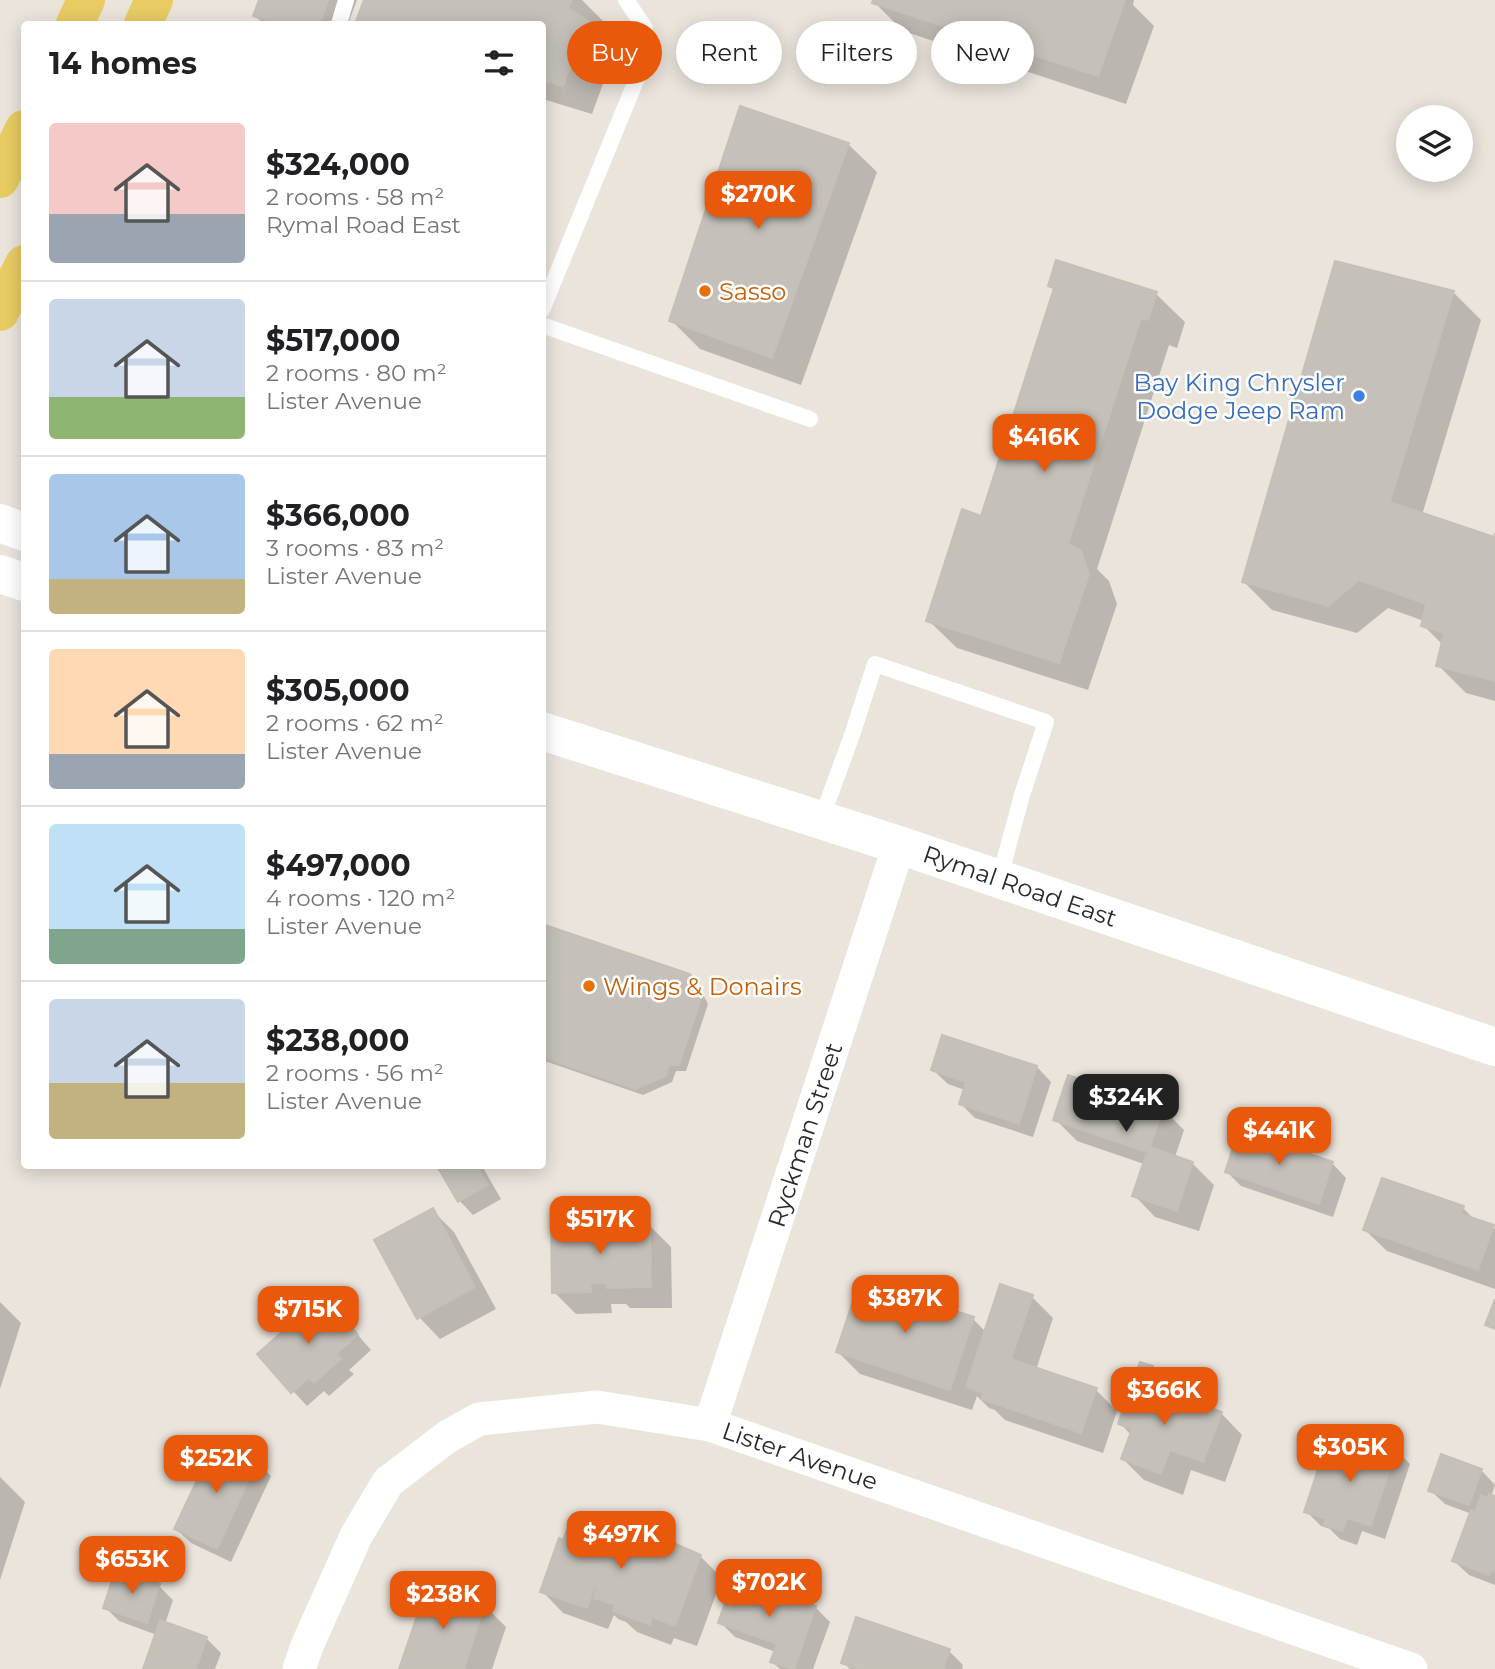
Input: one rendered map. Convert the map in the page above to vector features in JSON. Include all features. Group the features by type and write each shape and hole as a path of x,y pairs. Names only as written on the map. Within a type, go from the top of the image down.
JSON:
{"main road":[{"path":"76,21 86,0"},
{"path":"144,21 154,0"},
{"path":"0,179 21,135"},
{"path":"0,312 21,270"},
{"path":"0,523 21,531"},
{"path":"0,573 21,581"},
{"name":"Rymal Road East","path":"546,732 899,845 1495,1047"}],"street":[{"name":"Ryckman Street","path":"710,1425 899,845"},
{"name":"Lister Avenue","path":"299,1669 356,1536 388,1482 447,1437 479,1419 597,1407 710,1425 1411,1669"}],"lane":[{"path":"340,21 346,0"},
{"path":"546,300 642,66 645,28 626,0"},
{"path":"546,326 810,419"},
{"path":"821,820 875,664 1046,722 1022,795 999,880"}],"building":[{"path":"259,0 328,0 321,21 269,21 253,16"},
{"path":"364,0 572,0 568,8 588,21 567,21 567,76 563,86 546,81 546,21 356,21"},
{"path":"873,0 1125,0 1098,76 1034,55 1034,21 931,22 872,3"},
{"path":"740,106 849,143 772,358 669,321"},
{"path":"1056,260 1157,292 1148,320 1141,318 1068,544 1081,551 1089,574 1059,663 926,621 962,509 981,516 1054,288 1048,286"},
{"name":"Bay King Chrysler Dodge Jeep Ram","path":"1335,261 1454,291 1390,502 1494,537 1495,533 1495,681 1436,666 1444,633 1421,626 1426,604 1359,580 1328,606 1242,582"},
{"path":"546,925 690,974 702,996 679,1065 669,1065 666,1076 635,1089 546,1058"},
{"path":"942,1035 1037,1066 1019,1124 959,1104 966,1082 931,1070"},
{"path":"1068,1075 1094,1084 1096,1079 1138,1093 1136,1098 1164,1107 1150,1147 1193,1162 1177,1211 1132,1196 1147,1152 1053,1120"},
{"path":"1239,1130 1333,1162 1319,1204 1225,1172"},
{"path":"439,1169 479,1169 488,1185 458,1202"},
{"path":"1382,1178 1464,1206 1461,1214 1494,1225 1478,1270 1363,1230"},
{"path":"433,1208 475,1287 417,1319 374,1240"},
{"path":"650,1223 651,1287 607,1288 607,1283 590,1283 591,1292 552,1293 551,1225"},
{"path":"860,1280 974,1317 950,1390 836,1352"},
{"path":"1000,1284 1033,1295 1011,1359 1097,1388 1081,1433 981,1399 984,1393 966,1387"},
{"path":"324,1295 358,1335 336,1354 341,1359 314,1383 309,1378 291,1393 257,1354"},
{"path":"1495,1299 1495,1329 1485,1325"},
{"path":"1140,1362 1153,1366 1142,1396 1183,1412 1188,1399 1222,1412 1203,1462 1170,1450 1161,1474 1121,1459 1132,1429 1118,1424"},
{"path":"1367,1438 1397,1448 1371,1526 1347,1518 1343,1531 1323,1525 1326,1519 1304,1512 1326,1445 1361,1457"},
{"path":"216,1440 258,1460 217,1549 174,1529"},
{"path":"1441,1454 1482,1469 1469,1505 1428,1491"},
{"path":"1489,1494 1495,1496 1495,1571 1492,1570 1489,1575 1452,1561 1471,1510 1475,1512 1481,1495 1487,1498"},
{"path":"586,1512 633,1529 631,1535 648,1541 651,1533 701,1555 675,1626 652,1617 650,1625 613,1611 615,1605 594,1598 597,1588 595,1586 587,1608 540,1592 559,1538 563,1540 567,1530 578,1534"},
{"path":"116,1569 160,1584 147,1623 103,1608"},
{"path":"734,1577 816,1606 794,1669 770,1662 777,1644 718,1623"},
{"path":"428,1584 485,1603 464,1669 399,1669"},
{"path":"856,1617 950,1649 943,1669 860,1669 841,1663"},
{"path":"160,1620 207,1637 196,1669 143,1669"}],"place":[{"name":"Sasso","path":"705,291"},
{"name":"Bay King Chrysler Dodge Jeep Ram","path":"1359,396"},
{"name":"Wings & Donairs","path":"589,986"}]}
